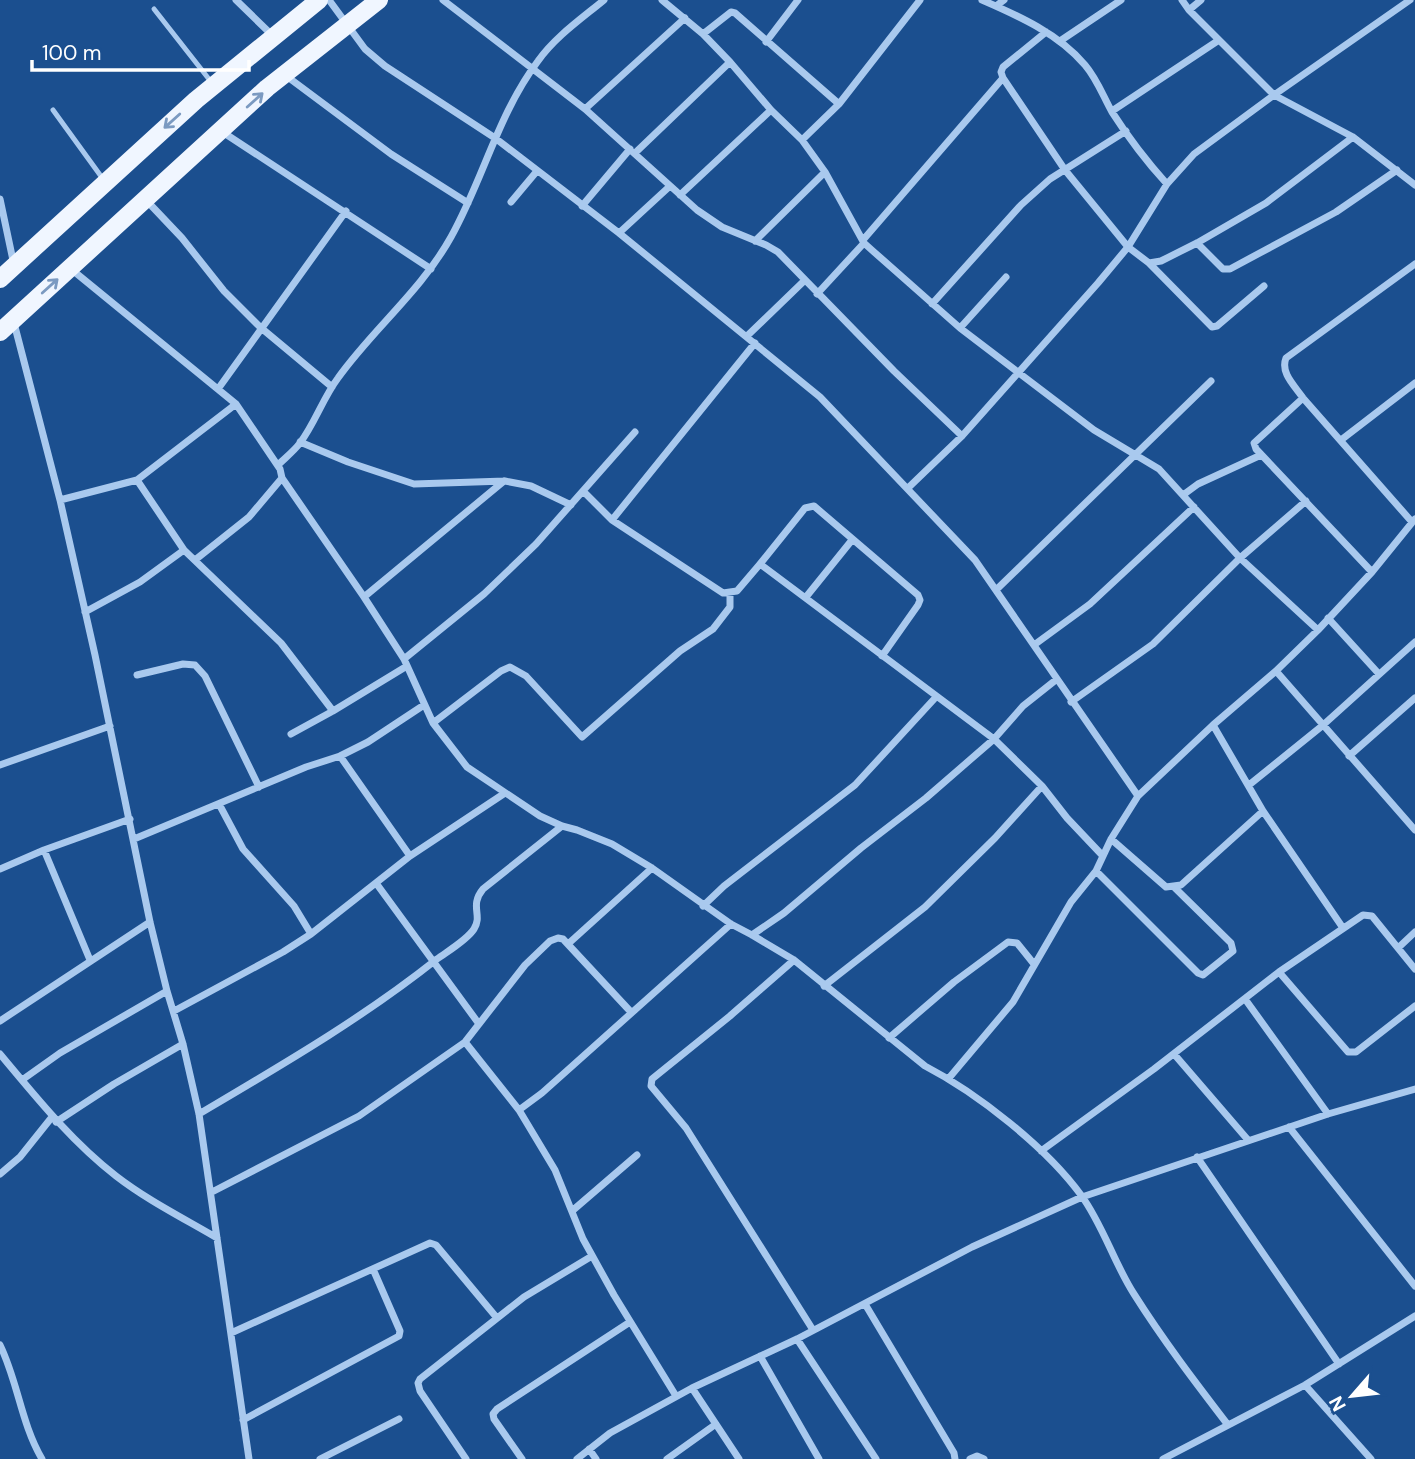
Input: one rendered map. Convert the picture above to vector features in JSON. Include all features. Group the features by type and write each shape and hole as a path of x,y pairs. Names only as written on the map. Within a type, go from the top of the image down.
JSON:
{"main road":[{"path":"0,279 214,85 319,0"},
{"path":"6,326 285,74 379,0"}],"street":[{"path":"236,0 273,37"},
{"path":"329,0 365,49 385,66 495,138 619,233 820,397 975,560 1138,796"},
{"path":"443,0 585,109 680,195 722,227 755,240 778,253 962,436"},
{"path":"278,465 300,442 332,387 354,358 431,269 468,203 517,92 533,68 568,30 604,0"},
{"path":"662,0 703,34 771,110 802,139 825,172 863,242 960,328 1094,430 1159,470 1240,558 1318,630"},
{"path":"766,42 798,0"},
{"path":"802,139 839,104 920,0"},
{"path":"982,0 1046,32 1060,41 1084,64 1096,79 1112,111 1167,184"},
{"path":"996,6 1004,0"},
{"path":"1060,41 1121,0"},
{"path":"1182,0 1274,95 1353,137 1415,185"},
{"path":"1189,10 1201,0"},
{"path":"908,488 962,436 1128,247 1167,184 1194,154 1405,1"},
{"path":"703,34 731,12 735,13 839,104"},
{"path":"585,109 685,18"},
{"path":"1046,32 1003,67 1003,78 1065,170 1128,247 1149,263 1212,327 1217,326 1264,286"},
{"path":"1112,111 1219,40"},
{"path":"582,206 633,151 730,62"},
{"path":"285,74 391,154 468,203"},
{"path":"817,294 1003,78"},
{"path":"680,195 771,110"},
{"path":"221,131 431,269"},
{"path":"932,304 1021,205 1065,170 1126,131"},
{"path":"1149,263 1161,261 1197,243 1266,203 1353,137"},
{"path":"1197,243 1223,270 1230,269 1336,212 1397,170"},
{"path":"511,202 537,171"},
{"path":"755,240 825,172"},
{"path":"619,233 670,186"},
{"path":"0,198 14,266"},
{"path":"146,199 182,238 224,291 260,327 332,387"},
{"path":"218,389 346,211"},
{"path":"1415,264 1286,358 1284,364 1287,376 1303,398 1412,522 1415,533"},
{"path":"70,268 236,404 278,465 282,478 365,597 405,663 433,723 467,767 562,827 612,844 652,868 730,924 752,934 793,960 925,1066 949,1078 1027,1138 1082,1196 1132,1291 1179,1363 1228,1425"},
{"path":"960,328 1006,276"},
{"path":"747,336 804,281"},
{"path":"6,326 60,500 150,922 199,1114 248,1459"},
{"path":"612,520 755,343"},
{"path":"996,590 1211,381"},
{"path":"1341,440 1415,383"},
{"path":"1303,398 1254,443 1261,455 1372,572"},
{"path":"60,500 137,480 236,404"},
{"path":"290,734 333,711 405,663 484,594 536,544 635,432"},
{"path":"300,442 348,462 414,484 505,481 531,486 571,505"},
{"path":"1183,495 1198,484 1261,455"},
{"path":"195,560 249,517 282,478"},
{"path":"137,480 184,550 281,643 333,711"},
{"path":"365,597 505,481"},
{"path":"583,492 612,520 723,593 737,592 805,508 814,506 914,591 920,600 882,656"},
{"path":"1071,702 1153,644 1240,558 1306,501"},
{"path":"1034,645 1090,604 1194,507"},
{"path":"949,1078 1013,1002 1071,902 1096,871 1102,855 1138,796 1318,630 1372,572 1412,522"},
{"path":"806,597 852,540"},
{"path":"85,612 140,582 184,550"},
{"path":"760,564 994,739 1042,786 1067,818 1102,855"},
{"path":"433,723 510,667 526,676 582,737 680,651 713,629 730,607 730,593"},
{"path":"1328,618 1379,674"},
{"path":"1249,785 1322,726 1415,642"},
{"path":"137,675 183,664 195,665 205,676 259,787"},
{"path":"1276,671 1415,830"},
{"path":"752,934 783,913 926,798 994,739 1023,706 1057,679"},
{"path":"703,906 724,886 855,785 936,697"},
{"path":"1349,756 1415,698"},
{"path":"134,839 306,767 340,756 424,705"},
{"path":"1213,725 1263,811 1343,928"},
{"path":"0,765 110,726"},
{"path":"340,756 411,856"},
{"path":"824,986 925,906 995,838 1042,786"},
{"path":"174,1011 283,953 312,934 411,856 505,793"},
{"path":"219,804 243,849 294,906 312,934"},
{"path":"1111,839 1166,887 1175,888 1263,811"},
{"path":"0,869 130,819"},
{"path":"199,1114 387,998 474,930 477,921 475,902 483,889 562,827"},
{"path":"44,850 90,960"},
{"path":"568,944 652,868"},
{"path":"1096,871 1203,975 1233,951 1233,948 1175,888"},
{"path":"376,883 479,1024"},
{"path":"1041,1151 1174,1054 1279,972 1368,914 1415,969"},
{"path":"0,1021 150,922"},
{"path":"519,1110 542,1093 730,924"},
{"path":"1398,948 1415,932"},
{"path":"212,1192 359,1116 465,1042 525,965 550,941 563,939 630,1012"},
{"path":"889,1038 954,982 1008,942 1017,943 1034,964"},
{"path":"793,960 730,1016 652,1079 651,1086 686,1128 813,1330"},
{"path":"1279,972 1348,1052 1356,1052 1415,1006"},
{"path":"22,1080 60,1053 167,991"},
{"path":"1245,999 1328,1114"},
{"path":"465,1042 519,1110 555,1170 592,1255 676,1396"},
{"path":"0,1174 20,1157 54,1119 183,1044"},
{"path":"0,1054 54,1119 115,1175 147,1198 217,1238"},
{"path":"1174,1054 1248,1140"},
{"path":"0,1070 8,1063"},
{"path":"577,1459 610,1433 676,1396 797,1339 972,1247 1082,1196 1328,1114 1415,1088"},
{"path":"1289,1127 1415,1286"},
{"path":"572,1211 637,1155"},
{"path":"1197,1157 1339,1364"},
{"path":"231,1333 432,1243 471,1284 497,1318"},
{"path":"466,1459 426,1400 418,1384 420,1379 524,1297 592,1255"},
{"path":"243,1420 399,1336 400,1331 373,1269"},
{"path":"864,1304 908,1373 955,1459"},
{"path":"1163,1459 1305,1385 1415,1316"},
{"path":"522,1459 493,1414 630,1322"},
{"path":"797,1339 876,1459"},
{"path":"0,1345 7,1358 24,1421 42,1459"},
{"path":"760,1356 819,1459"},
{"path":"1305,1385 1371,1459"},
{"path":"692,1388 739,1459"},
{"path":"320,1459 330,1457 399,1419"},
{"path":"667,1459 716,1424"},
{"path":"589,1449 596,1459"},
{"path":"1357,1459 1365,1452"},
{"path":"970,1459 977,1456 984,1459"}],"lane":[{"path":"154,9 214,85"},
{"path":"53,110 105,182"}]}
